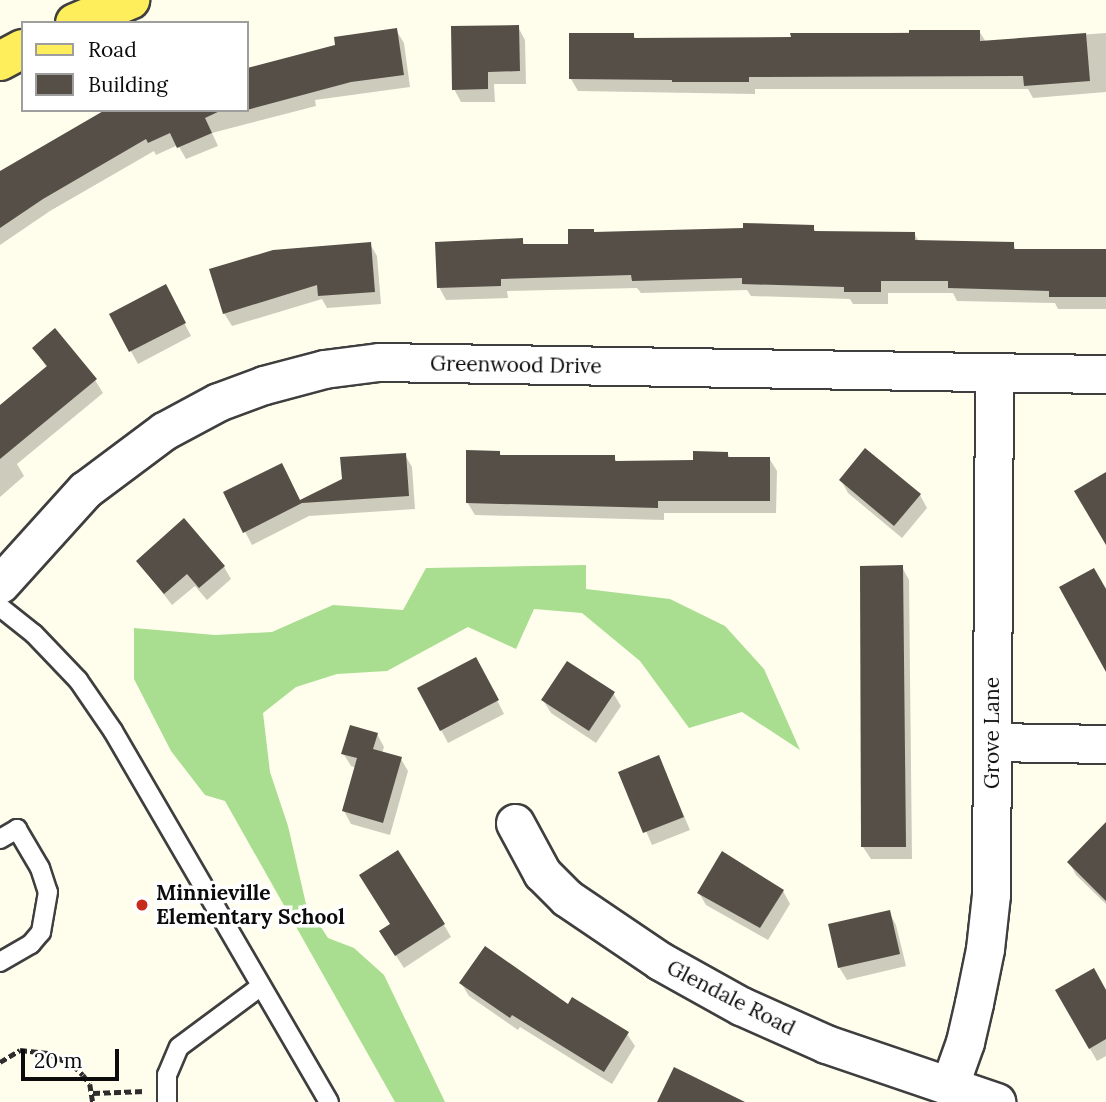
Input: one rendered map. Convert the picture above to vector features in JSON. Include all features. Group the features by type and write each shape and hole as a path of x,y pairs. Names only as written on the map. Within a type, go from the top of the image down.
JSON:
{"main road":[{"path":"80,21 130,0"},
{"path":"0,61 21,50"}],"street":[{"name":"Greenwood Drive","path":"0,584 85,490 164,431 218,402 264,385 324,369 379,362 1106,374"},
{"name":"Grove Lane","path":"949,1087 965,1042 985,949 991,895 994,373"},
{"path":"992,742 1106,744"},
{"name":"Glendale Road","path":"515,823 542,873 567,898 660,961 741,1006 826,1044 996,1102"}],"lane":[{"path":"0,607 34,634 78,680 113,731 329,1102"},
{"path":"0,839 17,829 40,868 48,892 41,932 31,944 0,962"},
{"path":"166,1096 167,1075 179,1046 261,986"}],"path":[{"path":"0,1062 20,1050 48,1053 73,1065 83,1075 93,1093 93,1102"},
{"path":"93,1093 166,1096"}],"green space":[{"path":"586,565 586,589 670,599 725,626 764,669 800,750 742,712 689,728 640,661 582,613 534,609 516,649 468,627 387,671 337,674 296,687 263,713 270,772 288,826 306,904 328,938 354,948 384,975 445,1102 395,1102 225,801 205,795 171,751 134,679 134,628 215,635 272,632 333,605 403,610 426,568"}],"building":[{"path":"519,25 520,71 488,72 488,89 452,90 451,26"},
{"path":"397,28 404,75 351,82 248,110 248,68 335,45 334,37"},
{"path":"909,30 980,30 980,41 1086,33 1090,81 1024,86 1023,76 749,77 749,82 569,79 569,33 634,33 634,38 791,37 790,33 909,33"},
{"path":"102,112 218,112 205,118 212,133 177,148 170,133 148,143 146,139 43,199 0,228 0,171"},
{"path":"743,223 814,225 814,231 915,232 915,240 1014,242 1014,249 1106,249 1106,297 1049,297 1049,291 948,288 948,281 881,281 881,292 844,292 844,287 742,284 742,278 632,281 631,275 501,279 501,286 437,288 435,242 523,238 523,244 568,244 568,229 594,229 594,232 743,228"},
{"path":"371,242 375,292 318,296 317,285 223,314 209,269 273,250"},
{"path":"166,284 186,323 129,352 109,314"},
{"path":"55,328 97,379 0,459 0,405 47,366 32,348"},
{"path":"865,448 921,494 894,526 839,480"},
{"path":"466,450 500,451 500,455 615,455 615,461 693,460 693,451 728,452 728,457 770,457 770,501 658,501 658,508 466,503"},
{"path":"406,453 409,496 302,503 243,533 223,492 282,463 300,500 342,479 340,457"},
{"path":"1106,472 1106,545 1074,491"},
{"path":"184,518 225,566 199,588 187,574 164,594 136,561"},
{"path":"903,565 906,847 861,847 860,566"},
{"path":"1094,568 1106,589 1106,672 1059,587"},
{"path":"476,657 499,700 440,731 417,688"},
{"path":"567,661 615,692 589,731 541,700"},
{"path":"350,725 378,733 373,749 402,757 383,823 342,811 357,758 341,754"},
{"path":"659,755 684,817 643,833 618,772"},
{"path":"1106,822 1106,901 1067,862"},
{"path":"398,850 445,924 395,956 379,931 390,924 359,875"},
{"path":"722,851 784,890 760,928 697,893"},
{"path":"890,910 900,954 838,968 828,924"},
{"path":"485,946 568,1004 572,997 629,1032 604,1072 512,1015 510,1018 459,983"},
{"path":"1094,968 1106,990 1106,1039 1089,1049 1055,990"},
{"path":"674,1067 745,1102 657,1102"}],"place":[{"name":"Minnieville Elementary School","path":"142,905"}]}
